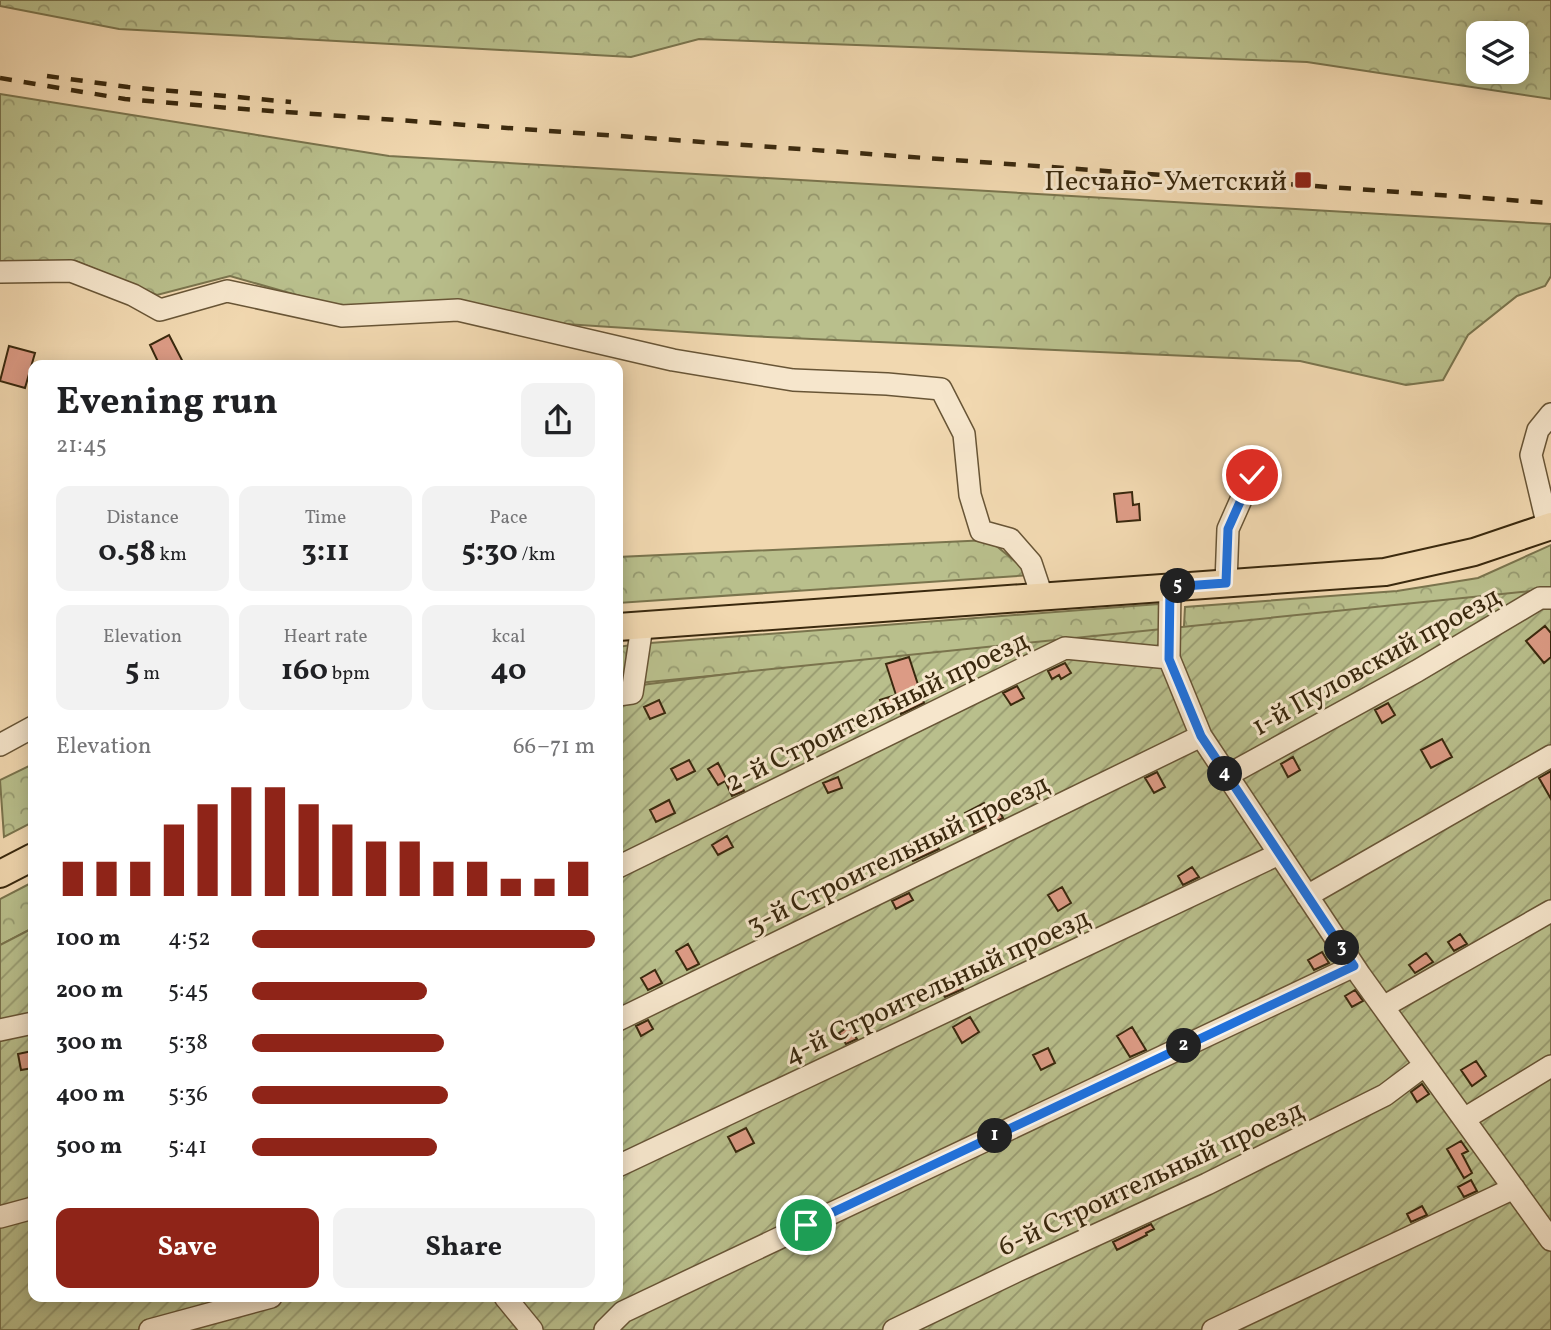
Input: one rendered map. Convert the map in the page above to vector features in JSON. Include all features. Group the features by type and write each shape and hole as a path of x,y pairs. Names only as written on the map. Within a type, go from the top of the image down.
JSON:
{"main road":[{"path":"630,626 1384,572 1474,552 1550,526"},
{"path":"0,874 28,860"}],"street":[{"path":"0,272 71,271 133,295 160,310 227,291 342,316 458,310 673,359 793,380 941,389 964,434 970,495 981,531 1010,539 1031,563 1042,596"},
{"path":"1550,526 1531,455 1538,430 1551,414"},
{"path":"1226,583 1228,529 1252,475"},
{"path":"1170,587 1169,659 1201,736 1354,966 1514,1188 1549,1232"},
{"name":"1-й Пуловский проезд","path":"1226,776 1417,671 1540,598 1551,598"},
{"path":"623,694 632,692 630,626"},
{"name":"2-й Строительный проезд","path":"623,865 1065,648 1169,659"},
{"path":"0,745 28,730"},
{"name":"3-й Строительный проезд","path":"623,1018 1201,736"},
{"path":"1307,896 1551,756"},
{"name":"4-й Строительный проезд","path":"623,1164 1279,854"},
{"path":"1383,1007 1551,911"},
{"path":"605,1330 623,1312 1354,966"},
{"path":"0,1030 28,1024"},
{"name":"6-й Строительный проезд","path":"894,1330 1208,1184 1385,1095 1425,1065"},
{"path":"1464,1119 1551,1066"},
{"path":"1213,1330 1514,1188"},
{"path":"0,1217 28,1209"},
{"path":"150,1330 253,1302"},
{"path":"509,1302 531,1330"}],"green space":[{"path":"0,0 1551,0 1551,99 1307,62 699,39 631,57 119,29 0,6"},
{"path":"0,94 389,156 1551,224 1551,276 1545,286 1517,296 1468,335 1443,380 1406,385 1300,361 748,336 349,310 230,276 157,295 76,261 0,265"},
{"path":"989,540 1032,575 623,603 623,557"},
{"path":"1551,545 1551,592 1182,664 1185,607 1397,591 1478,578"},
{"path":"1551,589 1551,1330 0,1330 0,945 28,931 28,1302 623,1302 623,687 743,672"},
{"path":"1159,604 1159,632 623,685 623,646"},
{"path":"28,766 28,825 4,837 0,780"},
{"path":"28,885 28,931 0,945 0,899"}],"building":[{"path":"169,335 182,360 157,360 150,345"},
{"path":"9,346 35,353 33,360 28,360 25,388 0,381"},
{"path":"1132,492 1133,505 1139,504 1140,520 1117,522 1114,494"},
{"path":"1545,626 1551,633 1551,657 1544,663 1526,641"},
{"path":"909,657 924,703 901,714 900,710 885,715 880,700 896,695 886,664"},
{"path":"1065,663 1071,673 1061,679 1059,675 1052,679 1048,671"},
{"path":"1017,686 1024,698 1011,705 1003,693"},
{"path":"659,700 665,713 650,719 644,707"},
{"path":"1388,703 1395,715 1382,723 1375,710"},
{"path":"1442,739 1452,757 1431,768 1421,750"},
{"path":"1293,757 1300,770 1288,777 1281,764"},
{"path":"689,760 695,771 677,780 671,769"},
{"path":"718,763 727,780 718,785 708,769"},
{"path":"1551,771 1551,799 1539,778"},
{"path":"1157,772 1165,787 1154,793 1145,778"},
{"path":"738,777 744,791 732,796 726,783"},
{"path":"838,777 842,788 828,793 823,783"},
{"path":"669,800 675,813 656,822 650,810"},
{"path":"984,803 991,817 1000,812 1003,818 974,832 965,813"},
{"path":"727,836 733,847 718,855 712,845"},
{"path":"920,839 927,851 936,845 939,849 913,861 905,848"},
{"path":"1192,867 1199,877 1183,885 1178,876"},
{"path":"1062,887 1071,903 1058,911 1048,895"},
{"path":"909,893 913,900 896,909 892,901"},
{"path":"1460,934 1467,944 1454,951 1448,942"},
{"path":"688,944 699,964 687,970 676,951"},
{"path":"1322,952 1329,963 1314,970 1308,960"},
{"path":"1426,953 1433,962 1415,973 1409,965"},
{"path":"655,970 662,983 648,990 641,978"},
{"path":"958,980 963,989 945,997 940,989"},
{"path":"1355,990 1363,1001 1352,1007 1345,996"},
{"path":"970,1017 979,1032 962,1043 953,1027"},
{"path":"648,1020 653,1029 641,1036 636,1026"},
{"path":"849,1026 857,1039 846,1044 839,1033"},
{"path":"1132,1027 1146,1050 1130,1057 1117,1036"},
{"path":"1048,1048 1055,1063 1041,1070 1033,1055"},
{"path":"28,1052 28,1069 21,1070 18,1054"},
{"path":"1476,1061 1486,1076 1472,1086 1461,1070"},
{"path":"1422,1084 1429,1094 1417,1102 1411,1092"},
{"path":"746,1128 754,1143 736,1152 728,1137"},
{"path":"1461,1141 1468,1151 1462,1154 1472,1173 1464,1178 1447,1149"},
{"path":"1471,1180 1477,1191 1464,1197 1458,1187"},
{"path":"1422,1206 1427,1215 1411,1222 1407,1214"},
{"path":"1151,1224 1154,1229 1146,1233 1147,1235 1117,1250 1113,1242"}],"railway":[{"path":"47,76 128,87 291,102"},
{"path":"0,78 125,99 230,108 1551,203"}],"place":[{"name":"Песчано-Уметский","path":"1303,180"}],"route":[{"path":"806,1225 1354,966 1201,736 1169,659 1170,587 1226,583 1228,529 1252,475"}]}
